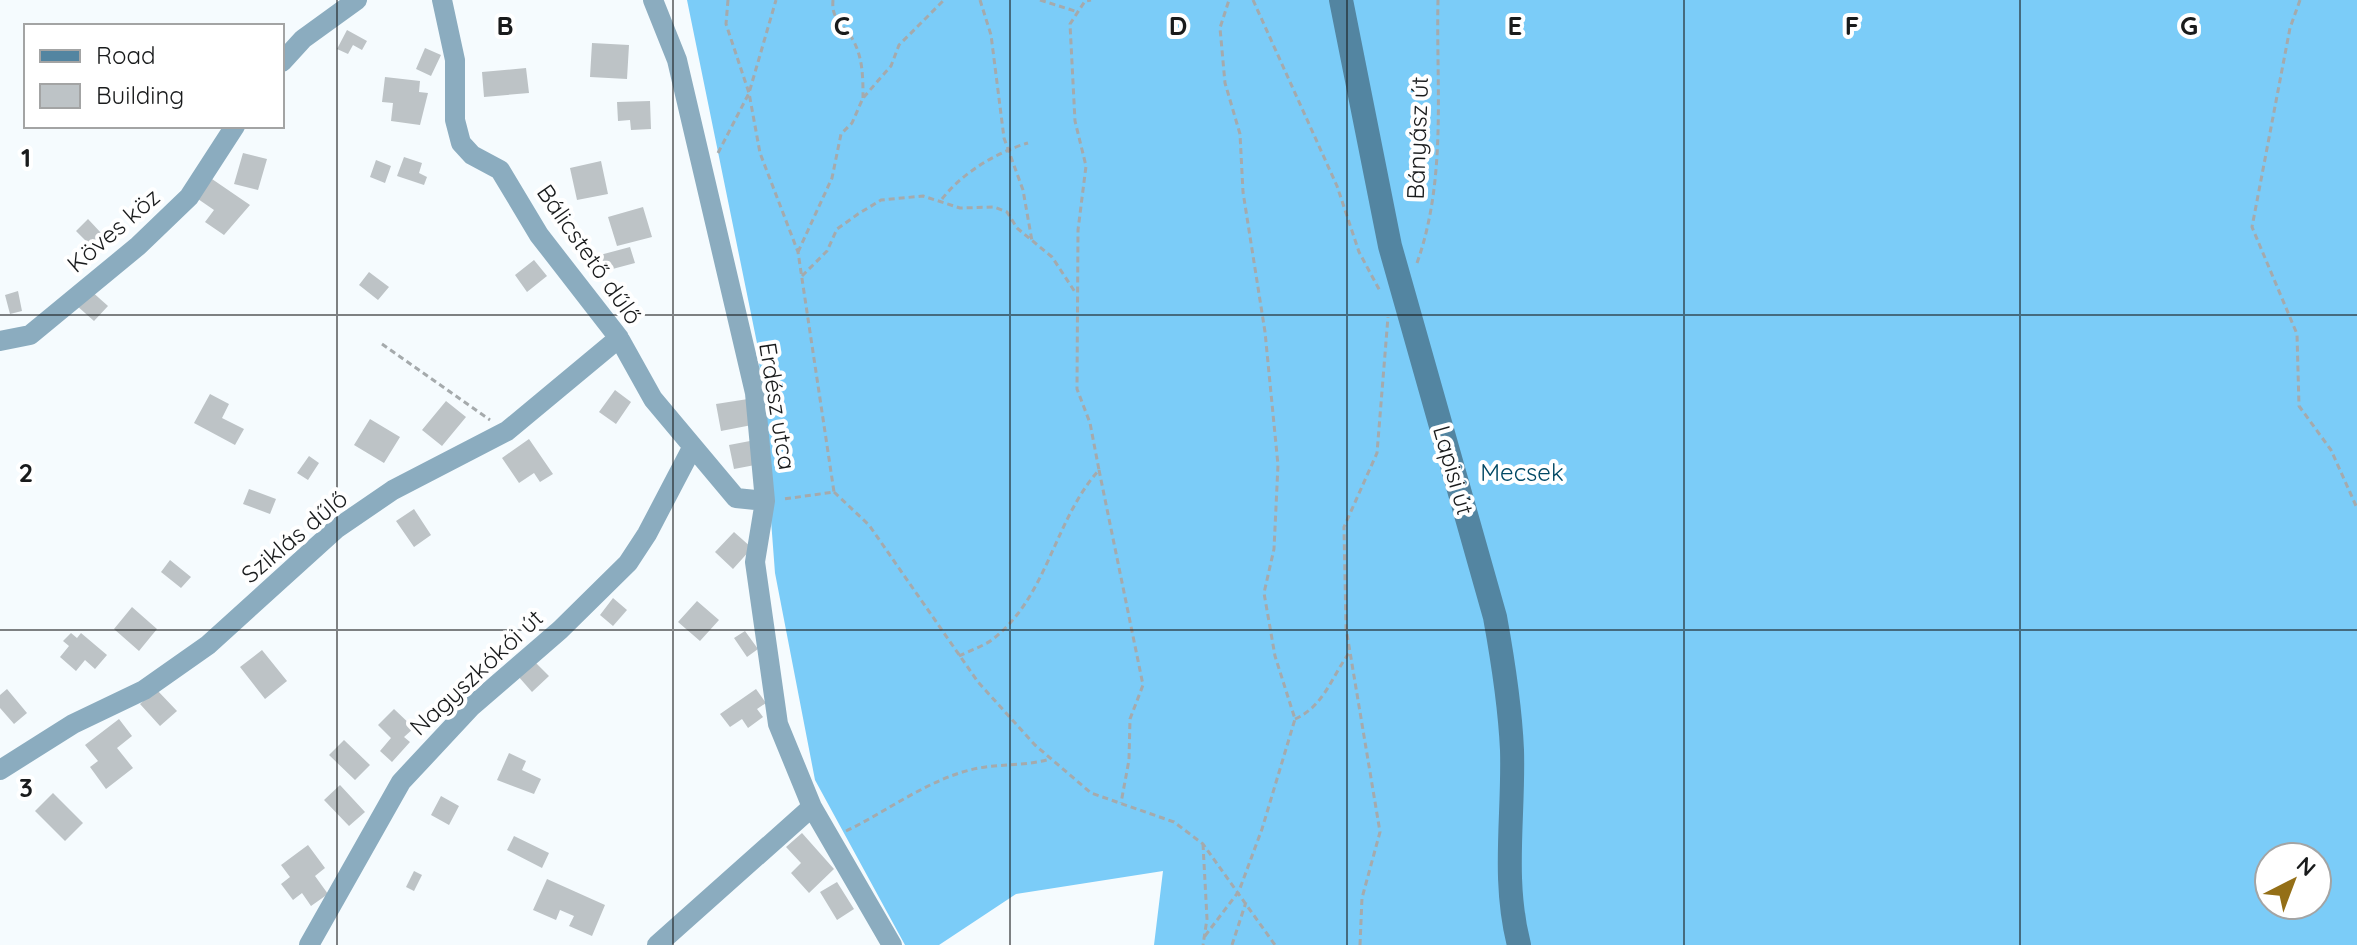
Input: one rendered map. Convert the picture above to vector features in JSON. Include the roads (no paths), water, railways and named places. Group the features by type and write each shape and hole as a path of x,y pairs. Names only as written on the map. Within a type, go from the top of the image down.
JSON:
{"street":[{"path":"284,60 303,39 357,0"},
{"name":"Bálicstető dűlő","path":"442,0 455,60 455,120 461,143 472,155 500,170 539,235 619,338 653,399 692,448 736,498 765,501"},
{"name":"Erdész utca","path":"653,0 677,60 755,393 765,501 755,562 778,724 812,807 892,945"},
{"name":"Lapisi út","path":"1341,0 1390,246 1391,303 1491,602 1504,665 1512,753 1508,863 1519,945"},
{"name":"Köves köz","path":"0,341 30,335 138,246 189,197 234,128"},
{"name":"Sziklás dűlő","path":"0,770 73,724 144,690 208,645 336,529 393,490 507,431 619,338"},
{"name":"Nagyszkókói út","path":"309,945 401,782 471,707 560,630 628,563 647,534 692,448"},
{"path":"657,945 678,930 812,807"}],"park label":[{"name":"Mecsek","path":"1522,472"}]}
